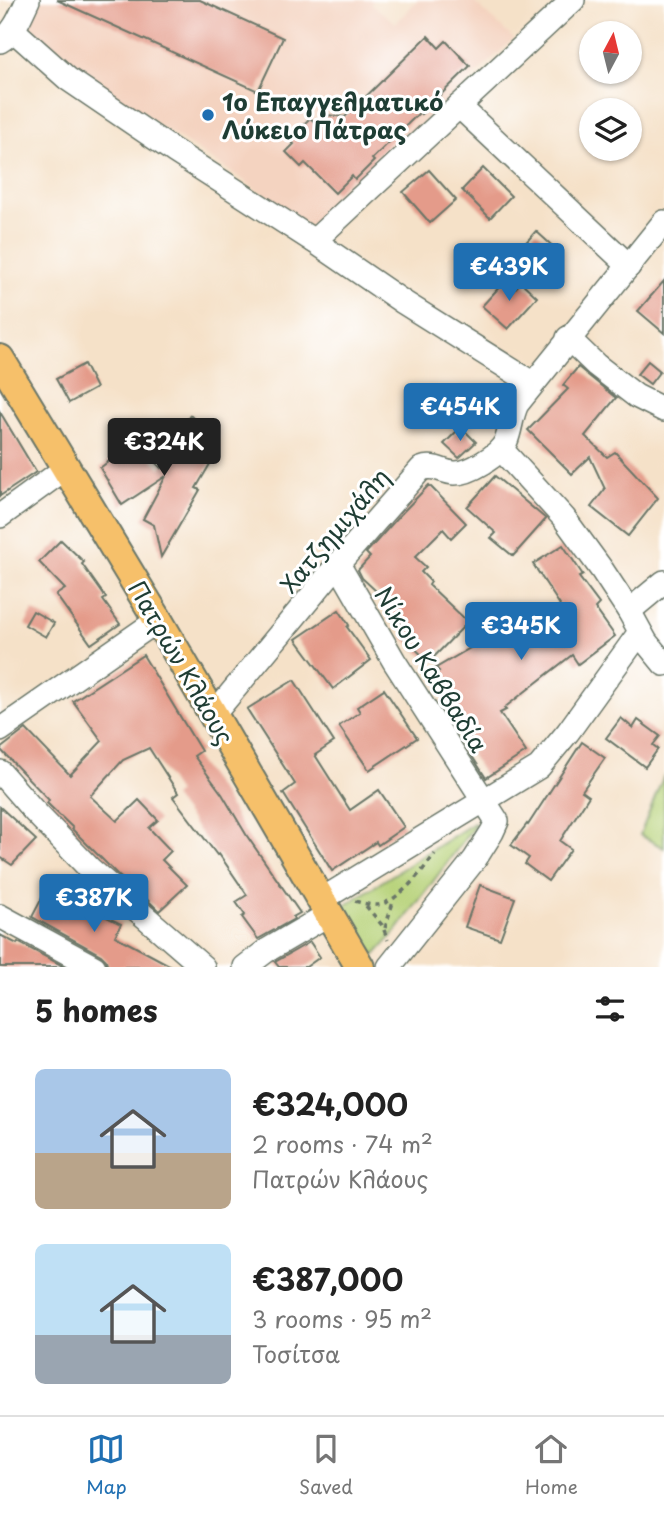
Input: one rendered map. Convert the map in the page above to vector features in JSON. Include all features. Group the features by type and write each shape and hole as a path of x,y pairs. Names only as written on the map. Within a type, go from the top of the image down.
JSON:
{"main road":[{"name":"Πατρών Κλάους","path":"0,359 158,620 360,967"}],"street":[{"path":"28,0 6,35 174,151 403,302 532,383"},
{"path":"314,242 573,0"},
{"path":"459,106 629,266"},
{"path":"664,222 514,408 506,442 501,449 564,518 664,664"},
{"path":"568,338 596,365 636,396 664,410"},
{"name":"Χατζημιχάλη","path":"213,715 421,469 434,467 452,472 466,471 501,449"},
{"path":"0,516 66,468"},
{"name":"Νίκου Καββαδία","path":"338,564 394,661 497,821 475,859 390,967"},
{"path":"629,611 664,582"},
{"path":"0,730 158,620"},
{"path":"245,967 325,907 454,819 544,762 640,632"},
{"path":"0,772 90,869 204,967"},
{"path":"0,916 94,967"}],"path":[{"path":"384,929 395,897 434,855 454,819"},
{"path":"353,900 378,905 395,897"},
{"path":"364,904 379,920 388,941"}],"shaded area":[{"path":"35,0 374,0 371,4 396,23 417,0 472,0 514,39 310,227 45,51 22,26"}],"green space":[{"path":"664,775 664,848 640,835"},
{"path":"474,823 394,934 374,956 344,906"}],"building":[{"path":"57,0 200,0 283,38 258,91"},
{"path":"428,36 439,48 446,41 470,66 372,159 374,161 355,180 352,176 335,193 305,163 301,167 286,152 294,144 289,139 310,118 317,124 327,115 345,117"},
{"path":"483,168 511,196 490,218 462,190"},
{"path":"429,170 456,200 430,223 403,192"},
{"path":"536,231 558,251 538,274 515,255"},
{"path":"664,281 664,333 638,311"},
{"path":"504,282 513,291 521,282 537,297 508,329 482,306"},
{"path":"648,361 660,371 650,384 637,374"},
{"path":"84,364 96,388 69,403 56,379"},
{"path":"578,367 616,398 585,436 607,457 615,452 658,498 628,536 591,507 605,489 590,457 572,474 528,430 568,389 563,385"},
{"path":"0,412 36,472 0,496"},
{"path":"190,415 220,447 196,488 200,490 161,557 154,525 143,519 166,476 122,505 100,468 135,441 161,468"},
{"path":"461,427 476,442 459,458 444,444"},
{"path":"495,476 546,519 513,556 491,538 496,533 467,507"},
{"path":"429,485 466,523 451,538 443,529 415,557 426,567 421,572 431,582 429,585 468,622 429,662 403,637 409,631 386,608 390,604 362,578 358,570 370,557 366,553"},
{"path":"61,540 84,562 82,564 120,624 91,644 56,595 65,589 39,562"},
{"path":"563,545 583,575 579,577 599,604 595,608 615,636 578,664 572,655 504,708 506,710 500,713 526,752 486,778 470,753 477,749 433,675 439,671 436,668 508,626 514,637 550,615 560,605 533,564"},
{"path":"339,610 349,625 347,627 371,660 333,689 296,639"},
{"path":"33,611 54,623 46,637 25,625"},
{"path":"143,655 201,751 194,756 300,913 258,939 242,917 245,915 236,902 247,895 219,854 217,855 173,797 178,793 149,748 123,760 90,796 117,821 139,800 158,820 149,828 171,851 162,860 187,885 159,911 72,829 47,803 49,800 0,749 26,729 70,775 102,741 73,701"},
{"path":"294,680 334,742 315,755 350,810 379,790 404,827 332,871 283,793 295,784 247,709"},
{"path":"384,689 417,738 369,770 339,726 360,712 357,707"},
{"path":"621,718 633,728 638,720 660,736 653,745 658,749 645,767 606,738"},
{"path":"582,742 605,758 582,791 589,796 560,841 571,849 548,881 525,864 529,858 511,845 528,825"},
{"path":"0,807 36,840 12,865 0,857"},
{"path":"480,885 515,898 500,939 465,927"},
{"path":"43,896 72,912 76,902 121,924 115,936 173,967 108,967 101,955 32,917"},
{"path":"0,935 17,944 18,942 65,967 0,967"},
{"path":"310,942 320,957 306,967 279,967 275,962"}],"place":[{"name":"1o Επαγγελματικό Λύκειο Πάτρας","path":"208,115"}]}
